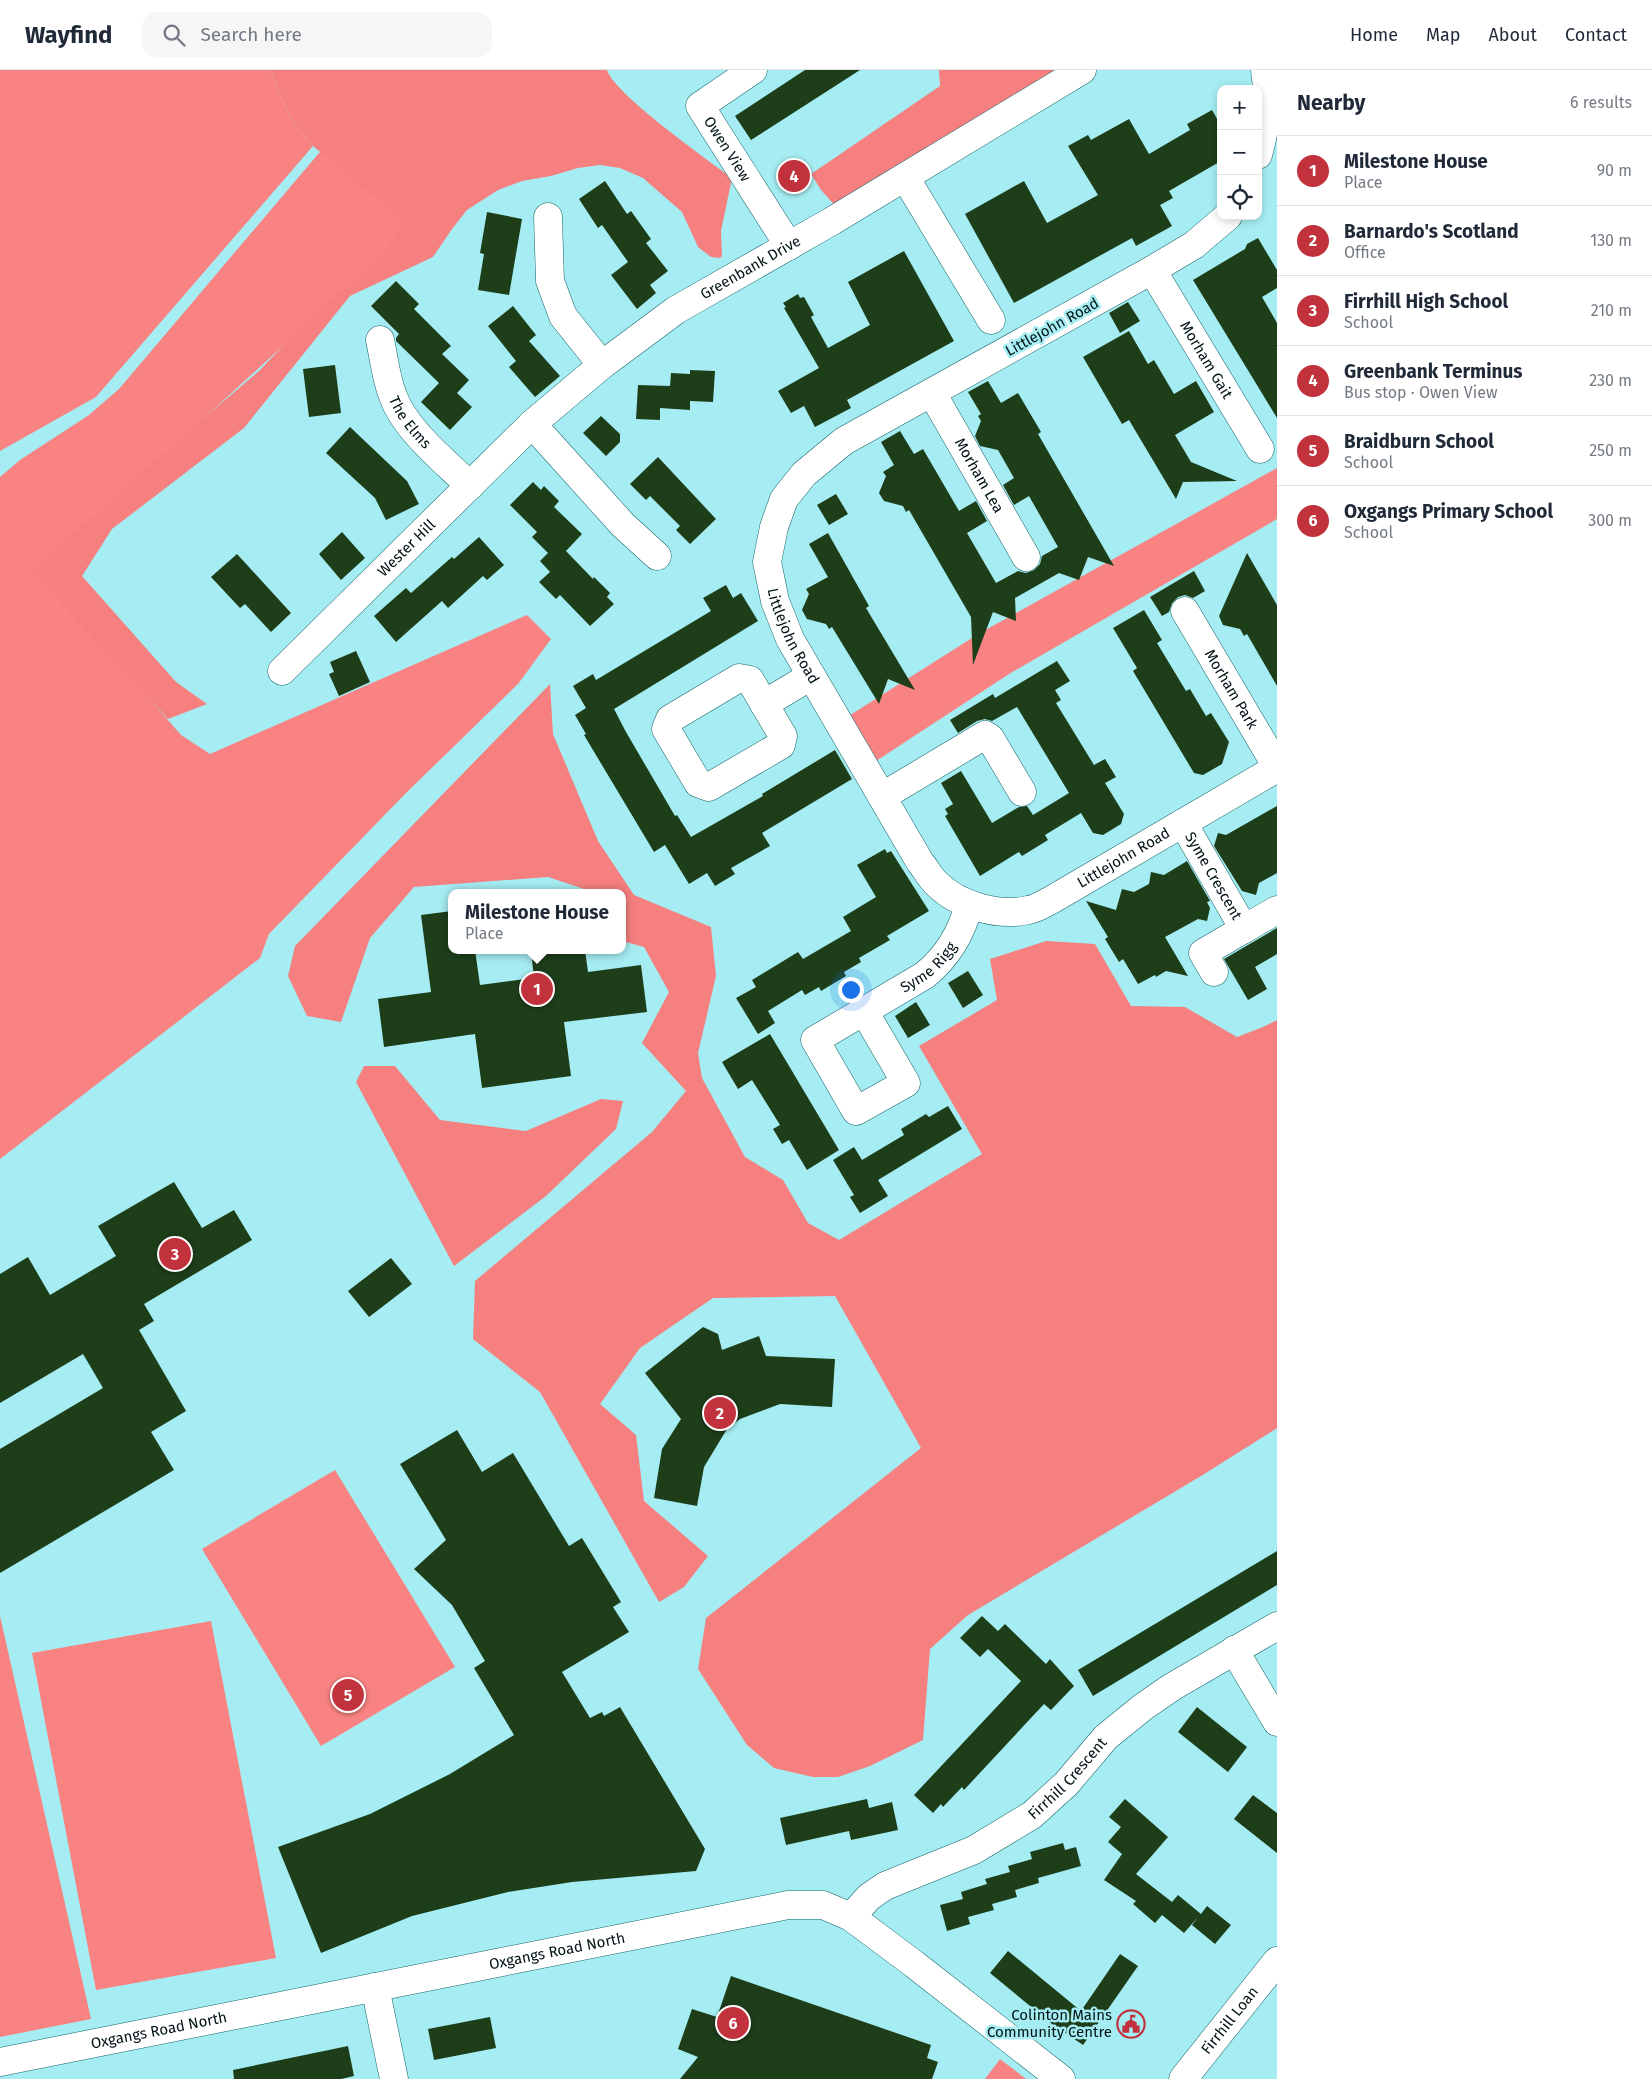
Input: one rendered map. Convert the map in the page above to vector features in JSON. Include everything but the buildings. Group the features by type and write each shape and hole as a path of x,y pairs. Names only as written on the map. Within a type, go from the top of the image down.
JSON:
{"street":[{"name":"Owen View","path":"753,70 700,106 789,246"},
{"name":"Greenbank Drive","path":"602,365 676,310 789,246 1082,70"},
{"path":"1262,140 1267,119 1269,93 1265,70"},
{"path":"905,177 991,320"},
{"path":"548,217 550,281 563,316 602,365"},
{"name":"Littlejohn Road","path":"1223,220 1194,245 1152,270 844,441 804,474 784,499 774,527 767,562 775,601 790,639 920,862 936,884 969,904 1011,912 1029,910 1053,899 1277,768"},
{"name":"Morham Gait","path":"1152,270 1260,449"},
{"name":"The Elms","path":"380,340 393,396 402,414 418,434 470,486"},
{"name":"Wester Hill","path":"282,672 532,424 602,365"},
{"name":"Morham Lea","path":"932,393 1026,557"},
{"path":"532,424 623,525 657,556"},
{"name":"Morham Park","path":"1186,611 1277,768"},
{"path":"764,704 811,676"},
{"path":"883,796 985,735 990,738 1022,792"},
{"name":"Syme Crescent","path":"1183,823 1244,930"},
{"name":"Syme Rigg","path":"864,1011 925,975 941,962 965,921 969,904"},
{"name":"Syme Crescent","path":"1214,972 1203,953 1277,910"},
{"name":"Firrhill Crescent","path":"851,1917 869,1897 885,1886 974,1850 1032,1815 1066,1784 1106,1737 1143,1707 1172,1687 1277,1626"},
{"path":"1234,1650 1277,1722"},
{"name":"Oxgangs Road North","path":"0,2062 534,1954 742,1916 788,1905 823,1905 851,1917 1061,2079"},
{"name":"Firrhill Loan","path":"1183,2079 1277,1961"},
{"path":"375,1987 394,2079"}],"shaded area":[{"path":"0,70 270,70 291,119 313,146 96,397 0,451"},
{"path":"270,70 607,70 613,81 643,110 732,178 721,231 722,256 720,258 711,257 698,247 682,212 643,178 620,168 600,165 522,181 498,190 467,210 433,257 350,296 244,428 112,529 82,576 176,682 207,704 168,719 31,571 259,371 297,331 385,252 404,221 313,146 291,119"},
{"path":"939,70 1058,70 838,209 821,190 811,174 940,86"},
{"path":"368,109 441,215 285,344 54,556 42,575 181,735 210,754 527,615 551,639 518,684 406,793 269,934 260,958 0,1159 0,477 20,460 89,415 119,389 319,153"},
{"path":"1277,468 1277,519 1009,674 873,763 847,717 980,633"},
{"path":"550,684 553,734 598,841 634,895 711,927 716,976 698,1053 702,1078 745,1157 783,1180 808,1223 839,1240 982,1154 919,1046 997,1000 990,959 1046,941 1095,944 1131,1006 1185,1007 1237,1037 1277,1020 1277,1428 1201,1476 968,1615 930,1649 923,1740 870,1766 838,1777 813,1777 774,1768 747,1745 698,1669 706,1618 921,1448 835,1296 713,1298 640,1348 600,1404 636,1435 644,1501 708,1556 684,1587 659,1602 540,1392 473,1339 475,1281 652,1132 686,1091 642,1043 669,992 644,947 626,942 626,889 584,889 548,877 414,887 370,938 341,1022 307,1016 288,976 295,946"},
{"path":"364,1066 395,1066 440,1120 526,1131 601,1099 623,1101 616,1129 546,1196 454,1266 356,1082"},
{"path":"335,1470 455,1667 321,1746 202,1549"},
{"path":"0,1616 91,2019 0,2037"},
{"path":"211,1621 276,1958 96,1990 32,1653"},
{"path":"1000,2059 1026,2079 985,2079"}],"place":[{"name":"Greenbank Terminus","path":"794,176"},
{"name":"Milestone House","path":"537,989"},
{"name":"Firrhill High School","path":"175,1254"},
{"name":"Barnardo's Scotland","path":"720,1413"},
{"name":"Braidburn School","path":"348,1695"},
{"name":"Oxgangs Primary School","path":"733,2023"},
{"name":"Colinton Mains Community Centre","path":"1131,2024"}]}
